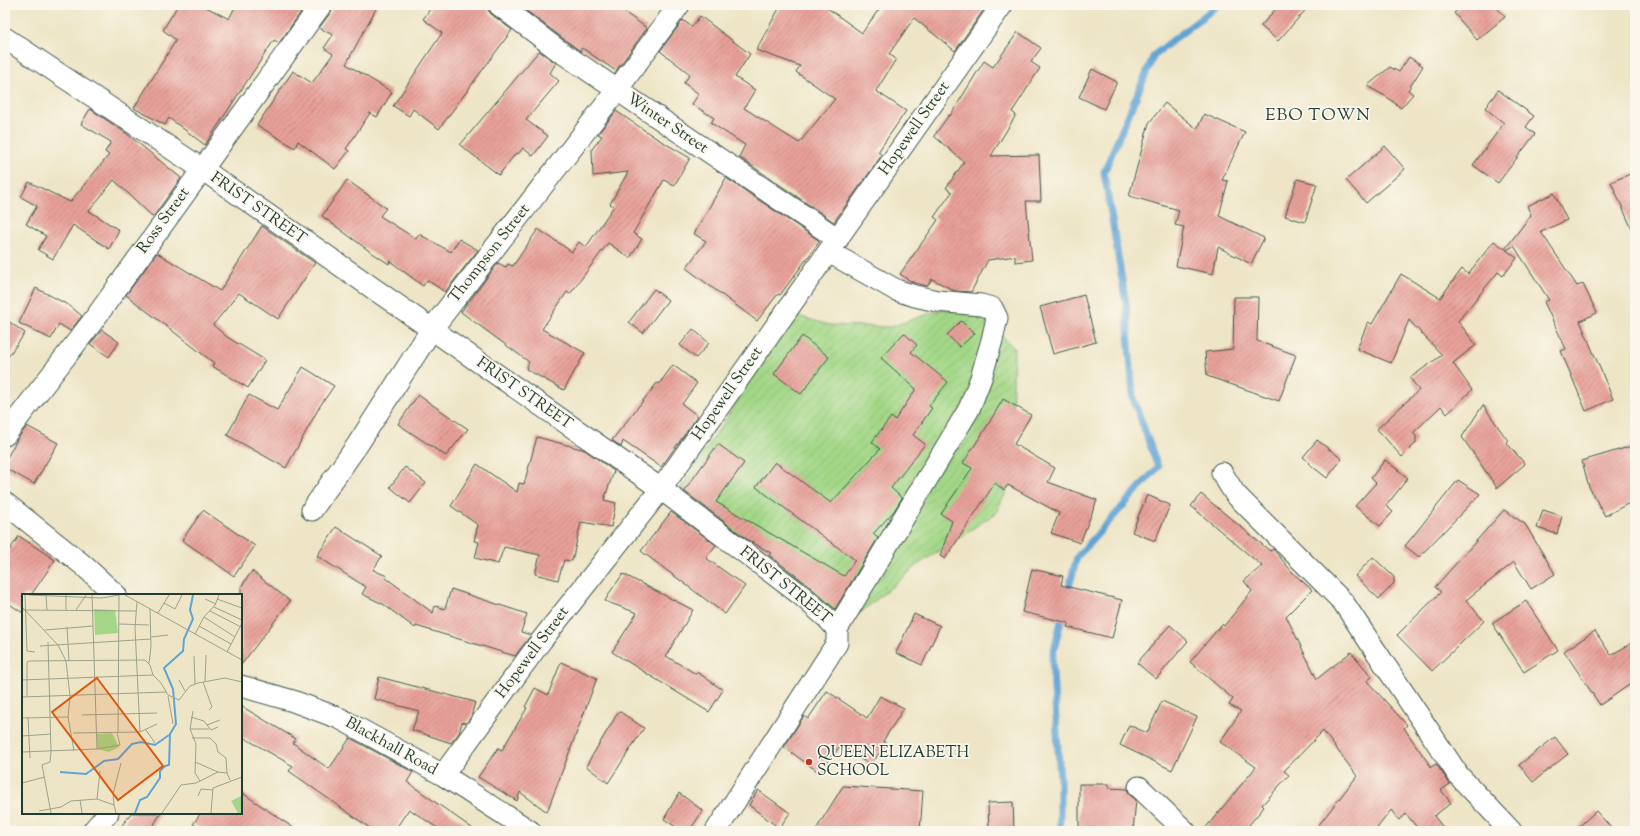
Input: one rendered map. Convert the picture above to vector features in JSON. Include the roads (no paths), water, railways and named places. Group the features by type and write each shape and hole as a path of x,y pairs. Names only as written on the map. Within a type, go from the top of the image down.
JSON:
{"street":[{"name":"Ross Street","path":"5,435 93,321 321,5"},
{"name":"Winter Street","path":"499,5 558,50 617,90 896,290 937,301 981,304 992,308 997,318 981,378 969,409 837,629"},
{"name":"Thompson Street","path":"312,510 358,444 431,330 617,90 679,5"},
{"name":"Hopewell Street","path":"443,775 541,641 661,489 1002,5"},
{"name":"FRIST STREET","path":"5,38 202,169 661,489 801,595 837,629 837,643 716,831"},
{"path":"1222,473 1235,494 1343,602 1459,776 1511,831"},
{"path":"5,503 83,564 115,594"},
{"name":"Blackhall Road","path":"242,686 293,701 341,719 443,775 530,831"},
{"path":"1139,787 1185,831"},
{"path":"93,831 107,814"}],"waterway":[{"path":"1067,595 1077,557 1158,467 1133,398 1126,304 1104,172 1154,55 1218,5"},
{"path":"1060,831 1060,779 1052,658 1063,613"}],"place":[{"name":"QUEEN ELIZABETH SCHOOL","path":"809,762"}],"district":[{"name":"EBO TOWN","path":"1318,116"}]}
